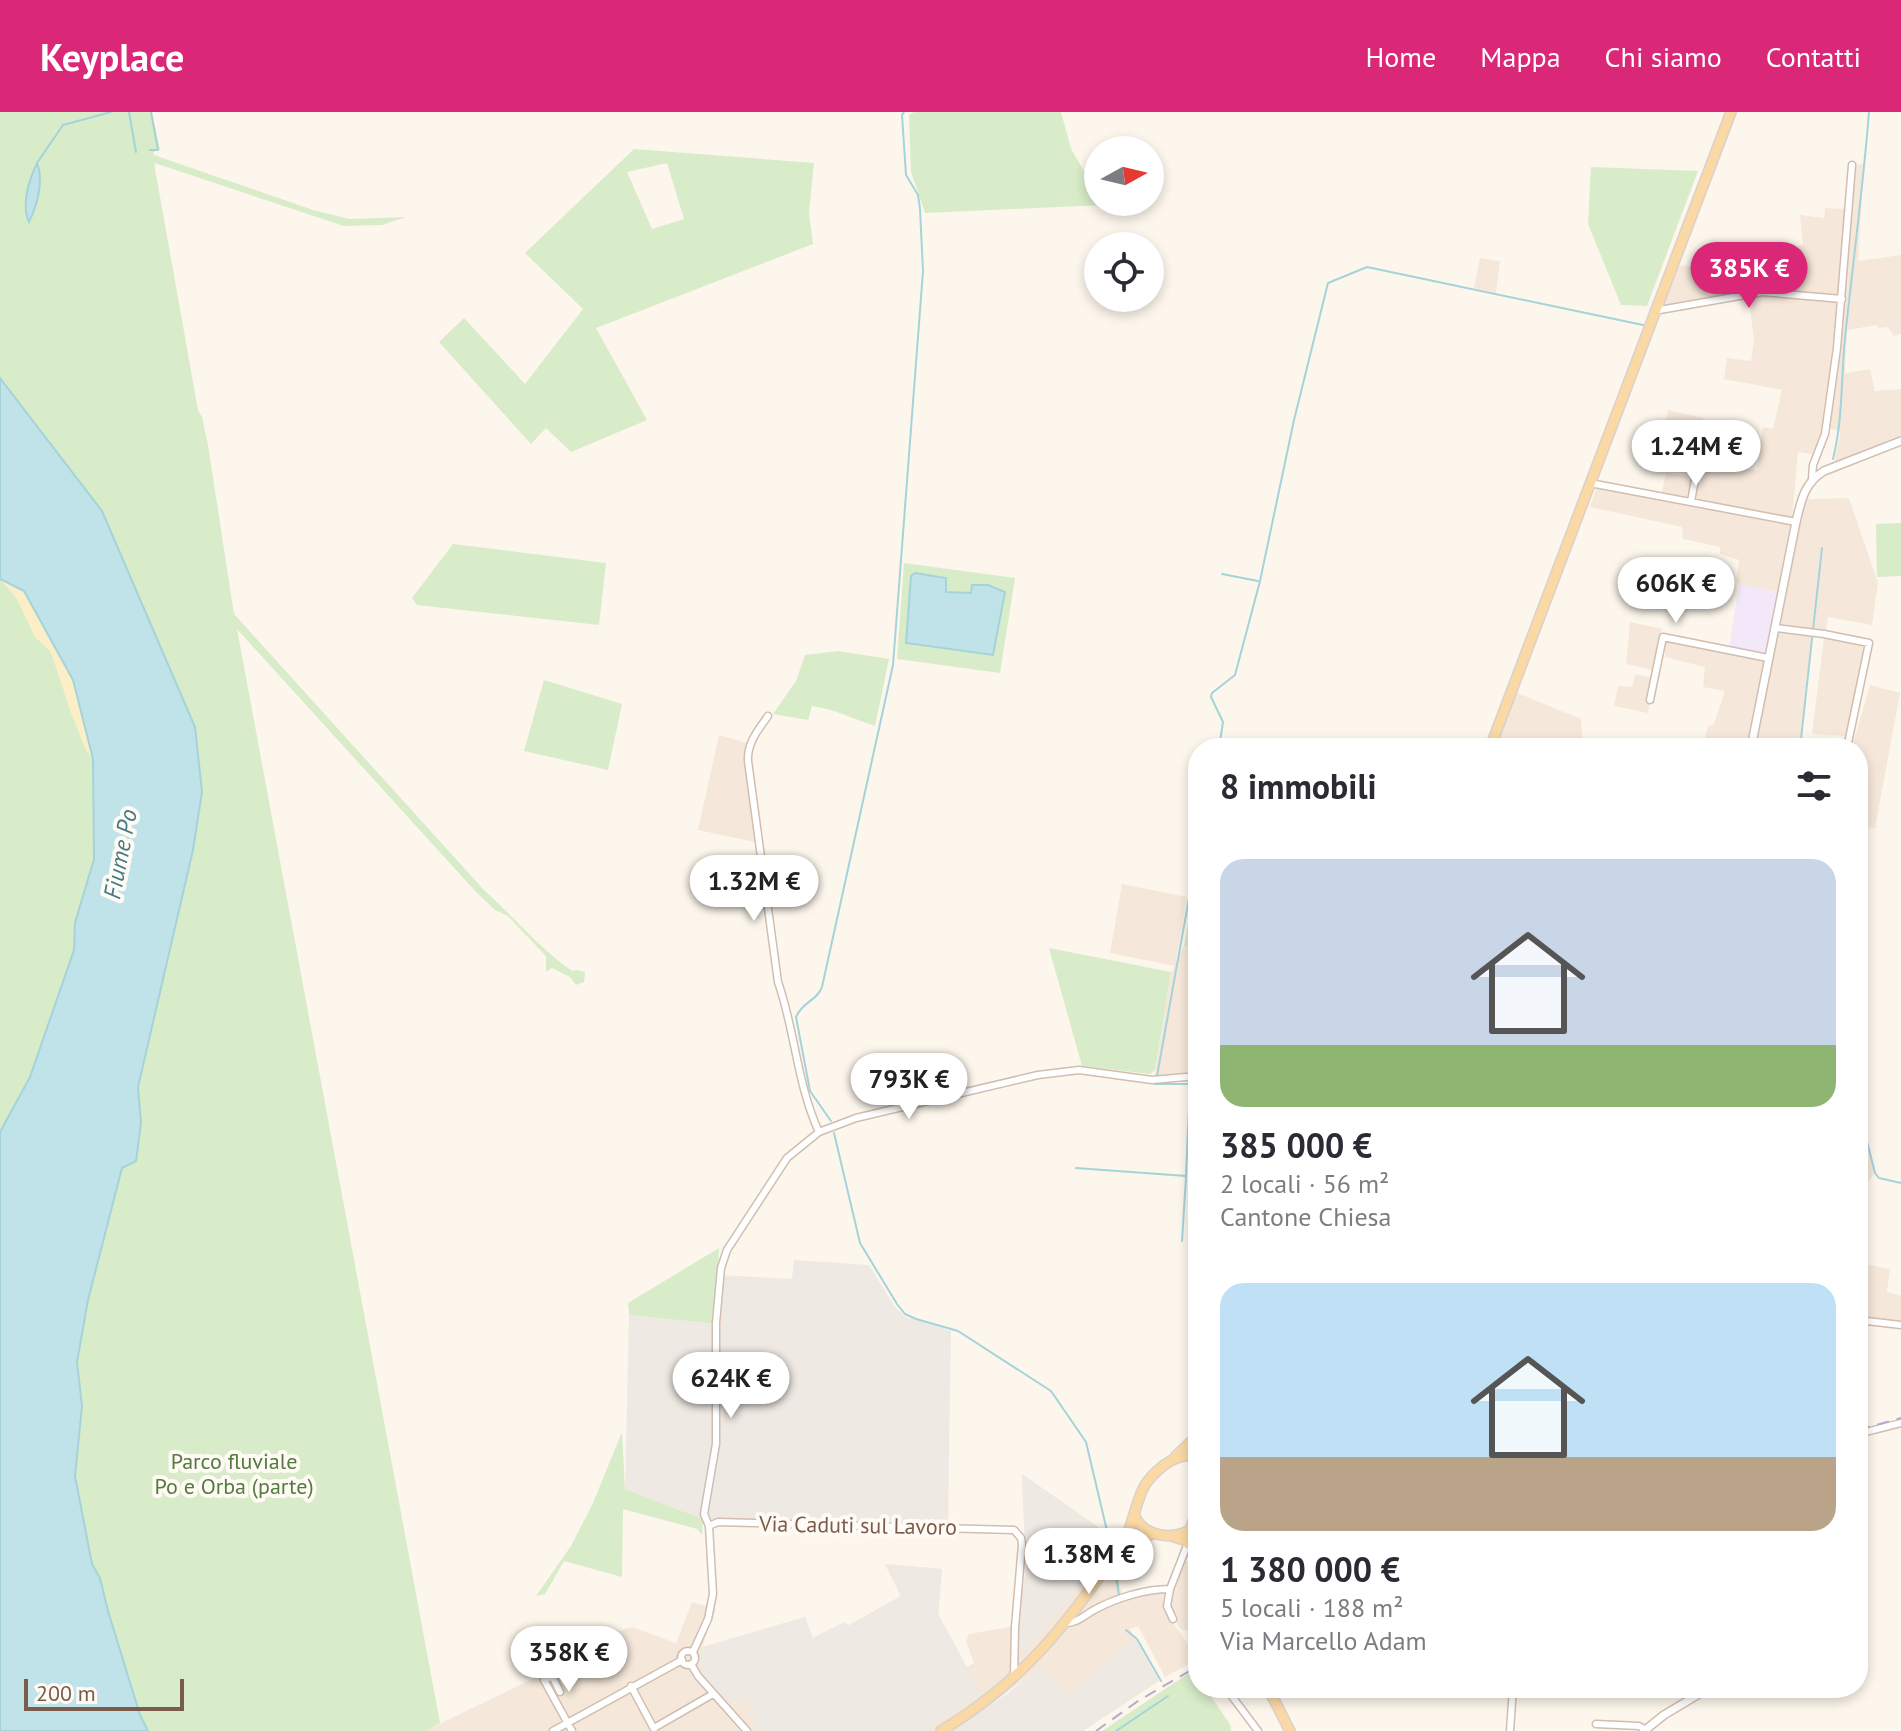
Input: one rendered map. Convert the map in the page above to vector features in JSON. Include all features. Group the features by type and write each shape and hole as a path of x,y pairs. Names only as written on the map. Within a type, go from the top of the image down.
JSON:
{"main road":[{"path":"1494,738 1731,112"},
{"path":"941,1731 1015,1678 1065,1623 1116,1554 1135,1516 1145,1485 1188,1445"},
{"path":"1172,1461 1188,1456"},
{"path":"1135,1516 1143,1528 1188,1542"},
{"path":"1171,1536 1188,1530"},
{"path":"1116,1554 1136,1539 1156,1533"},
{"path":"1273,1698 1290,1731"}],"street":[{"path":"1753,738 1796,522 1825,434 1842,299 1852,165"},
{"path":"1654,311 1762,292 1842,299"},
{"path":"1691,502 1704,426"},
{"path":"1812,479 1831,467 1901,441"},
{"path":"1590,483 1796,522"},
{"path":"1776,628 1869,643 1849,738"},
{"path":"1650,700 1663,637 1768,658"},
{"path":"768,716 751,740 748,761 778,982 788,1009 805,1092 819,1132"},
{"path":"691,1664 712,1603 709,1526 704,1514 716,1444 716,1323 721,1268 727,1250 787,1158 819,1132 856,1118 1038,1075 1079,1070 1152,1080 1188,1077"},
{"path":"1868,1321 1901,1325"},
{"path":"1868,1431 1901,1423"},
{"name":"Via Caduti sul Lavoro","path":"709,1526 718,1522 1014,1530 1019,1534 1022,1545 1015,1678"},
{"path":"1173,1619 1167,1606 1170,1589 1188,1557"},
{"path":"1065,1623 1078,1621 1120,1599 1170,1589"},
{"path":"553,1731 682,1660 684,1652 693,1652"},
{"path":"1014,1653 1023,1670"},
{"path":"682,1660 685,1664 691,1664"},
{"path":"691,1664 747,1731"},
{"path":"560,1692 552,1676 544,1680 572,1731"},
{"path":"631,1686 654,1729 713,1694"},
{"path":"1233,1698 1258,1731"},
{"path":"1510,1731 1512,1698"},
{"path":"1596,1724 1639,1726 1645,1730 1692,1698"}],"shaded area":[{"path":"1864,164 1858,261 1901,255 1901,334 1894,336 1888,327 1878,328 1877,325 1847,330 1845,373 1870,369 1875,391 1901,389 1901,435 1834,463 1841,431 1828,428 1853,165"},
{"path":"1825,208 1847,209 1839,295 1762,291 1663,306 1679,266 1712,265 1713,262 1755,258 1759,277 1799,278 1795,247 1803,245 1800,215 1824,218"},
{"path":"1480,258 1500,261 1496,293 1474,288"},
{"path":"1765,295 1841,299 1824,433 1816,455 1798,452 1792,519 1662,492 1666,473 1694,477 1697,453 1661,446 1668,410 1703,418 1703,423 1707,424 1702,462 1757,470 1763,427 1773,429 1782,390 1724,379 1727,358 1751,361 1754,340 1749,298"},
{"path":"1597,486 1790,525 1778,592 1736,582 1739,560 1720,554 1720,547 1683,539 1682,527 1590,507"},
{"path":"1849,498 1878,583 1872,625 1828,617 1826,630 1781,624 1806,499"},
{"path":"1739,584 1778,592 1765,654 1729,649"},
{"path":"1630,622 1662,629 1648,713 1614,706 1618,686 1632,687 1635,674 1652,678 1654,670 1626,664"},
{"path":"1777,633 1812,635 1800,738 1757,738"},
{"path":"1824,638 1865,647 1846,736 1812,734"},
{"path":"1665,641 1764,659 1749,738 1705,738 1708,727 1714,724 1725,691 1703,687 1705,667 1665,657"},
{"path":"1870,685 1900,693 1875,828 1868,827 1868,738 1855,738"},
{"path":"1515,692 1581,719 1582,738 1497,738"},
{"path":"719,735 747,743 745,750 755,842 698,830"},
{"path":"1122,884 1187,897 1176,961 1184,946 1188,947 1188,1075 1154,1078 1171,972 1175,966 1110,953"},
{"path":"1868,1150 1874,1173 1868,1182"},
{"path":"794,1260 869,1265 895,1307 906,1317 951,1331 948,1524 703,1519 625,1489 629,1315 715,1324 718,1275 792,1279"},
{"path":"1868,1265 1890,1269 1887,1292 1901,1296 1901,1323 1868,1320"},
{"path":"1022,1474 1105,1532 1124,1601 1165,1591 1163,1600 1167,1614 1188,1644 1188,1664 1165,1677 1138,1626 1130,1629 1135,1638 1069,1695 1040,1667 952,1731 425,1731 538,1676 610,1634 632,1627 676,1643 692,1602 716,1609 702,1647 805,1617 812,1638 845,1622 847,1626 901,1596 885,1564 942,1569 938,1614 967,1667 974,1663 966,1641 969,1634 1015,1626 1026,1571"},
{"path":"1022,1474 1105,1532 1108,1549 1024,1654 1016,1646 1015,1627 1026,1571"},
{"path":"1182,1561 1188,1561 1188,1631 1180,1629 1171,1613 1169,1600"},
{"path":"885,1564 942,1569 938,1614 982,1695 919,1731 760,1731 749,1713 753,1710 744,1696 730,1705 702,1679 701,1648 805,1617 813,1638 845,1622 848,1626 901,1596"},
{"path":"1135,1638 1159,1681 1083,1731 952,1731 1008,1693 1040,1666 1069,1695"}],"green space":[{"name":"Parco fluviale Po e Orba (parte)","path":"0,112 152,112 160,150 153,152 154,155 313,210 350,219 406,217 382,225 344,226 154,163 198,410 208,445 234,614 484,890 560,962 572,971 585,972 584,982 576,985 570,977 552,968 546,972 546,956 508,916 495,910 476,892 237,629 440,1723 426,1731 0,1731"},
{"path":"914,112 1061,112 1071,149 1084,171 1084,206 925,213 911,172 909,115"},
{"path":"634,149 814,163 809,213 813,244 596,328 647,420 571,452 546,428 531,444 439,342 464,318 525,384 583,309 525,253","holes":["667,163 684,219 652,229 627,172"]},
{"path":"1591,167 1698,171 1647,306 1621,305 1588,224"},
{"path":"1901,523 1901,576 1877,577 1876,524"},
{"path":"453,544 606,563 599,625 417,605 412,598"},
{"path":"904,563 1015,578 1000,673 897,659"},
{"path":"838,651 889,659 875,726 812,706 808,720 773,714 796,681 805,655"},
{"path":"544,680 622,704 608,770 524,751"},
{"path":"1188,924 1188,947 1184,946"},
{"path":"1049,948 1171,972 1155,1070 1150,1074 1082,1066"},
{"path":"719,1248 716,1324 629,1315 628,1303"},
{"path":"622,1432 625,1489 703,1519 702,1535 697,1529 623,1509 622,1577 564,1561 545,1594 536,1596 571,1546 593,1503"},
{"path":"1188,1674 1188,1698 1212,1698 1231,1726 1231,1731 1102,1731"}],"sand":[{"path":"0,579 24,591 73,680 93,759 86,750 71,713 51,652 35,637 17,599"}],"water":[{"path":"37,163 39,193 29,222 26,200"},
{"name":"Fiume Po","path":"0,378 102,511 195,727 202,792 193,850 138,1087 141,1123 136,1161 122,1168 88,1300 77,1362 82,1406 75,1476 92,1564 100,1578 140,1715 148,1731 0,1731 0,1132 30,1077 74,950 75,923 94,859 93,759 73,680 24,591 0,579"},
{"path":"915,573 946,578 946,592 971,593 972,585 988,585 1005,592 993,655 906,643 911,576"}],"waterway":[{"path":"37,163 63,125 111,112"},
{"path":"129,112 136,152"},
{"path":"150,150 158,150 151,112"},
{"path":"831,1121 810,1091 796,1017 822,987 893,665 923,271 918,195 906,175 904,112"},
{"path":"1833,459 1869,112"},
{"path":"1221,738 1223,722 1211,697 1235,675 1260,581 1294,420 1328,283 1367,267 1643,325"},
{"path":"1801,738 1822,548"},
{"path":"1222,574 1258,581"},
{"path":"1157,1076 1188,904"},
{"path":"1155,1084 1188,1084"},
{"path":"1076,1168 1186,1176 1188,1130"},
{"path":"834,1133 860,1243 897,1304 905,1314 916,1319 958,1331 1051,1391 1086,1442 1112,1552"},
{"path":"1868,1145 1879,1178 1901,1183"},
{"path":"1182,1241 1186,1177"},
{"path":"1114,1563 1119,1595"},
{"path":"1126,1630 1137,1639 1161,1681"},
{"path":"1116,1731 1168,1696"}],"railway":[{"path":"1868,1427 1901,1418"},
{"path":"1096,1731 1138,1701 1188,1672"}]}
